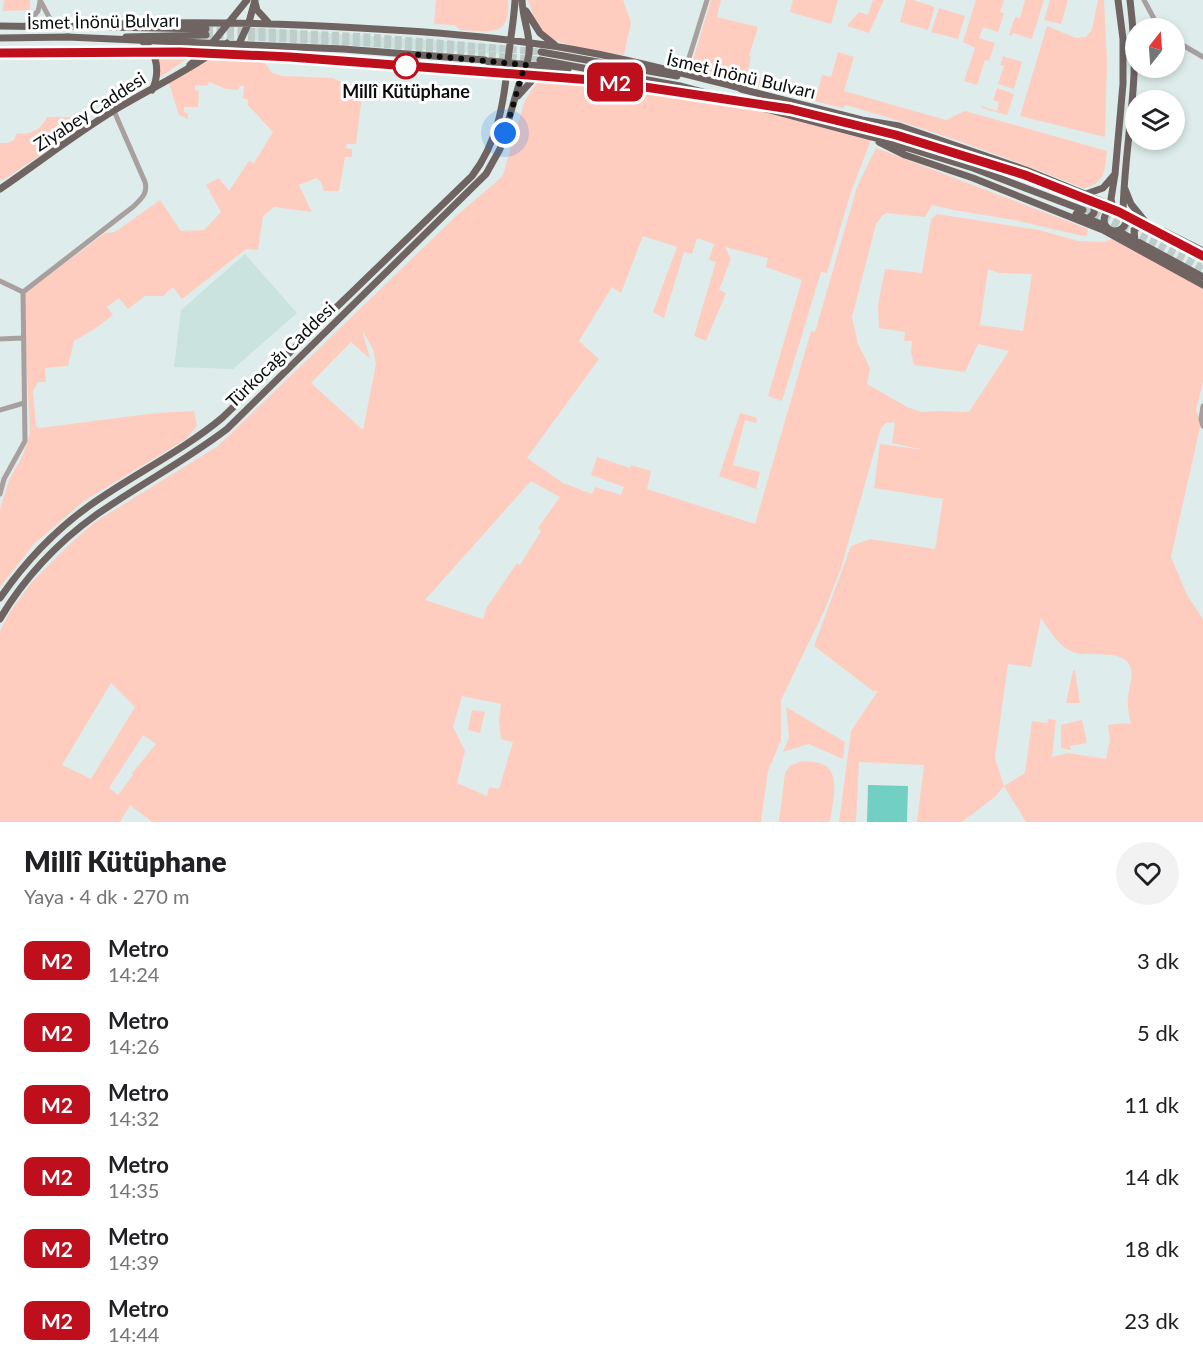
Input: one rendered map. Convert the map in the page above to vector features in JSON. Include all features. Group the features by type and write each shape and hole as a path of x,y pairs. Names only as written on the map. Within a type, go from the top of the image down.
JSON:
{"main road":[{"path":"252,0 257,10 268,22"},
{"path":"183,71 205,51 229,22 252,0"},
{"path":"239,44 249,22 252,0"},
{"name":"Türkocağı Caddesi","path":"0,598 17,573 38,549 89,506 199,437 222,418 463,185 480,165 493,141 503,106 515,0"},
{"path":"1106,226 1105,216 1111,210 1123,74 1123,39 1118,0"},
{"path":"1118,231 1126,224 1123,184 1134,74 1134,35 1130,0"},
{"name":"Türkocağı Caddesi","path":"0,619 16,593 31,575 77,531 95,516 204,447 227,429 486,174 500,149 522,74 527,65 530,42 523,3"},
{"path":"523,3 540,33 557,47"},
{"path":"59,26 117,22 268,22 424,31 530,42 643,63 744,89"},
{"name":"İsmet İnönü Bulvarı","path":"0,26 206,32 0,38"},
{"path":"67,37 366,50 527,65 542,59"},
{"path":"142,42 149,46 155,57 155,84 152,90"},
{"name":"Ziyabey Caddesi","path":"0,189 114,111 201,63 227,43"},
{"path":"515,101 542,59"},
{"name":"İsmet İnönü Bulvarı","path":"542,59 630,76 742,102 872,137 1084,207 937,146"},
{"name":"İsmet İnönü Bulvarı","path":"542,59 635,68 744,89 862,120"},
{"path":"486,60 499,68 507,81"},
{"path":"862,120 899,126 1026,170 1103,202 1111,210"},
{"path":"862,120 984,161 1125,214 1203,258"},
{"path":"872,137 1118,231 1203,277"},
{"path":"872,137 888,148 905,155 991,184 1103,230 1203,285"},
{"path":"1085,194 1103,188 1115,174"},
{"path":"1123,184 1131,204 1152,230 1163,231 1203,251"},
{"path":"1088,219 1095,209 1094,203"},
{"path":"1135,241 1134,230 1144,225"},
{"path":"350,294 356,302"},
{"path":"344,300 356,302"},
{"path":"199,437 204,447"}],"street":[{"path":"25,26 38,11 40,0 49,17 59,26"},
{"path":"684,74 707,0"},
{"path":"1144,0 1154,18"},
{"path":"1185,46 1203,57"},
{"path":"23,292 129,210 144,195 147,189 145,182 114,111"},
{"path":"0,281 23,292"},
{"path":"0,494 2,479 25,441 23,292"},
{"path":"0,339 22,338"},
{"path":"0,410 24,404"},
{"path":"1203,406 1201,416 1203,426"}],"shaded area":[{"path":"4,0 30,0 30,10 3,11"},
{"path":"436,0 508,0 506,21 496,30 489,31 460,30 455,25 434,24"},
{"path":"528,0 623,0 631,23 624,55 583,48 553,39 539,27"},
{"path":"711,0 721,0 717,17 758,27 749,56 751,57 747,74 767,79 768,76 819,88 822,75 831,77 838,52 854,57 844,91 946,120 965,111 1107,151 1106,164 1100,180 1083,188 906,123 846,105 843,108 690,70"},
{"path":"793,0 838,0 831,24 790,12"},
{"path":"873,0 884,0 869,33 847,26 859,12 868,15"},
{"path":"906,0 935,7 928,30 900,22"},
{"path":"976,0 1004,0 1000,12 1004,13 998,32 983,27 979,38 995,43 989,61 985,60 977,85 964,81 975,48 963,42"},
{"path":"1025,0 1044,0 1032,39 1013,33 1012,36 1009,35 1015,17 1020,18"},
{"path":"1050,0 1068,0 1061,24 1044,20"},
{"path":"1098,0 1104,0 1107,62 1105,137 1020,116 1047,26 1076,38 1086,37 1092,30"},
{"path":"939,8 965,16 958,39 931,32"},
{"path":"253,28 502,45 502,54 252,40"},
{"path":"155,44 197,45 200,50 159,78 159,58"},
{"path":"235,47 238,50 256,51 272,73 283,76 332,78 366,92 365,96 362,96 356,144 347,144 346,148 352,149 352,157 345,157 339,191 324,191 321,182 316,178 299,185 312,212 274,207 263,216 258,250 246,249 182,299 173,287 163,296 145,296 128,309 119,298 107,307 113,315 74,341 68,366 45,368 46,382 38,382 33,391 36,426 40,428 156,413 194,411 197,426 186,439 84,501 34,544 0,587 0,509 9,480 23,455 30,433 25,293 105,233 115,232 160,200 181,231 204,230 221,212 206,185 219,178 229,191 249,161 254,163 273,132 248,105 248,100 243,98 244,86 240,86 238,90 226,89 209,82 207,86 195,85 195,89 199,92 198,107 184,107 188,119 179,115 168,80 200,61"},
{"path":"1003,56 1022,62 1014,89 998,84 1004,66 1000,65"},
{"path":"545,71 652,83 872,137 851,192 827,273 821,272 782,401 768,396 802,280 766,267 768,258 725,247 731,259 719,290 726,293 706,341 694,336 716,262 709,260 714,244 697,238 692,254 684,252 664,318 653,312 677,247 643,236 621,293 612,287 579,341 599,359 527,458 563,483 592,494 595,487 621,495 624,487 591,475 597,457 630,468 631,465 651,471 647,489 755,524 811,331 815,332 857,187 876,148 1088,229 1087,235 1083,236 932,205 925,217 887,213 883,215 876,224 852,317 858,344 870,368 867,384 907,407 921,412 969,412 1009,351 978,344 965,372 914,365 911,352 912,341 904,341 905,332 879,328 878,305 885,269 922,273 931,219 937,214 1039,230 1078,241 1104,242 1114,236 1203,285 1203,382 1196,410 1201,423 1171,557 1187,595 1203,619 1203,822 1026,822 1004,786 996,796 962,822 917,822 924,765 859,762 856,822 839,822 851,731 878,691 873,691 814,646 851,546 870,539 935,549 943,499 874,488 880,444 924,450 892,443 895,422 886,423 881,428 841,568 825,609 781,700 781,740 768,771 761,822 152,822 130,805 120,822 0,822 0,631 10,612 32,582 95,522 218,446 455,217 497,181 503,175 525,100","holes":["988,269 999,273 1032,274 1023,331 980,325","362,330 373,349 376,364 363,430 311,383 351,342 370,359","531,481 560,497 538,528 541,531 520,565 517,563 487,607 483,619 425,600","1041,618 1056,638 1070,651 1115,656 1128,662 1131,669 1128,700 1131,724 1108,725 1110,740 1106,759 1068,753 1052,757 1056,720 1048,719 1047,723 1032,721 1025,773 1004,786 995,758 1008,664 1031,667","111,683 135,707 91,779 62,765","462,696 501,704 499,722 501,739 513,742 499,789 489,787 487,796 457,783 465,751 453,727","143,735 156,744 132,773 133,775 118,795 109,788"]},
{"path":"997,88 1014,94 1007,115 982,108 982,106 997,111 999,102 993,100"},
{"path":"47,117 84,117 88,118 89,123 3,180 0,179 0,143 14,140 17,133 35,131"},
{"path":"245,254 297,313 233,369 174,367 181,310"},
{"path":"740,413 757,418 756,423 745,420 733,465 760,472 756,489 719,476"},
{"path":"1075,670 1080,703 1066,703 1073,671"},
{"path":"786,707 845,742 843,759 809,744 783,752 789,737"},
{"path":"472,710 485,712 480,733 468,730"},
{"path":"1082,720 1087,743 1070,746 1071,750 1061,748 1061,725"},
{"path":"799,762 814,762 824,765 831,771 834,789 830,822 779,822 785,773 790,766"},
{"path":"868,785 908,786 907,822 867,822"}],"tunnel":[{"path":"206,29 369,37 541,52"},
{"path":"206,35 368,43 540,60"},
{"path":"1086,204 1203,262"},
{"path":"1083,210 1203,269"}],"metro line":[{"name":"M2","path":"0,53 180,52 290,57 533,74 605,81 790,109 896,135 1025,175 1103,204 1203,256"}],"place":[{"name":"Millî Kütüphane","path":"406,66"}],"route":[{"path":"406,66 409,54 527,65 522,74 505,133"}]}
